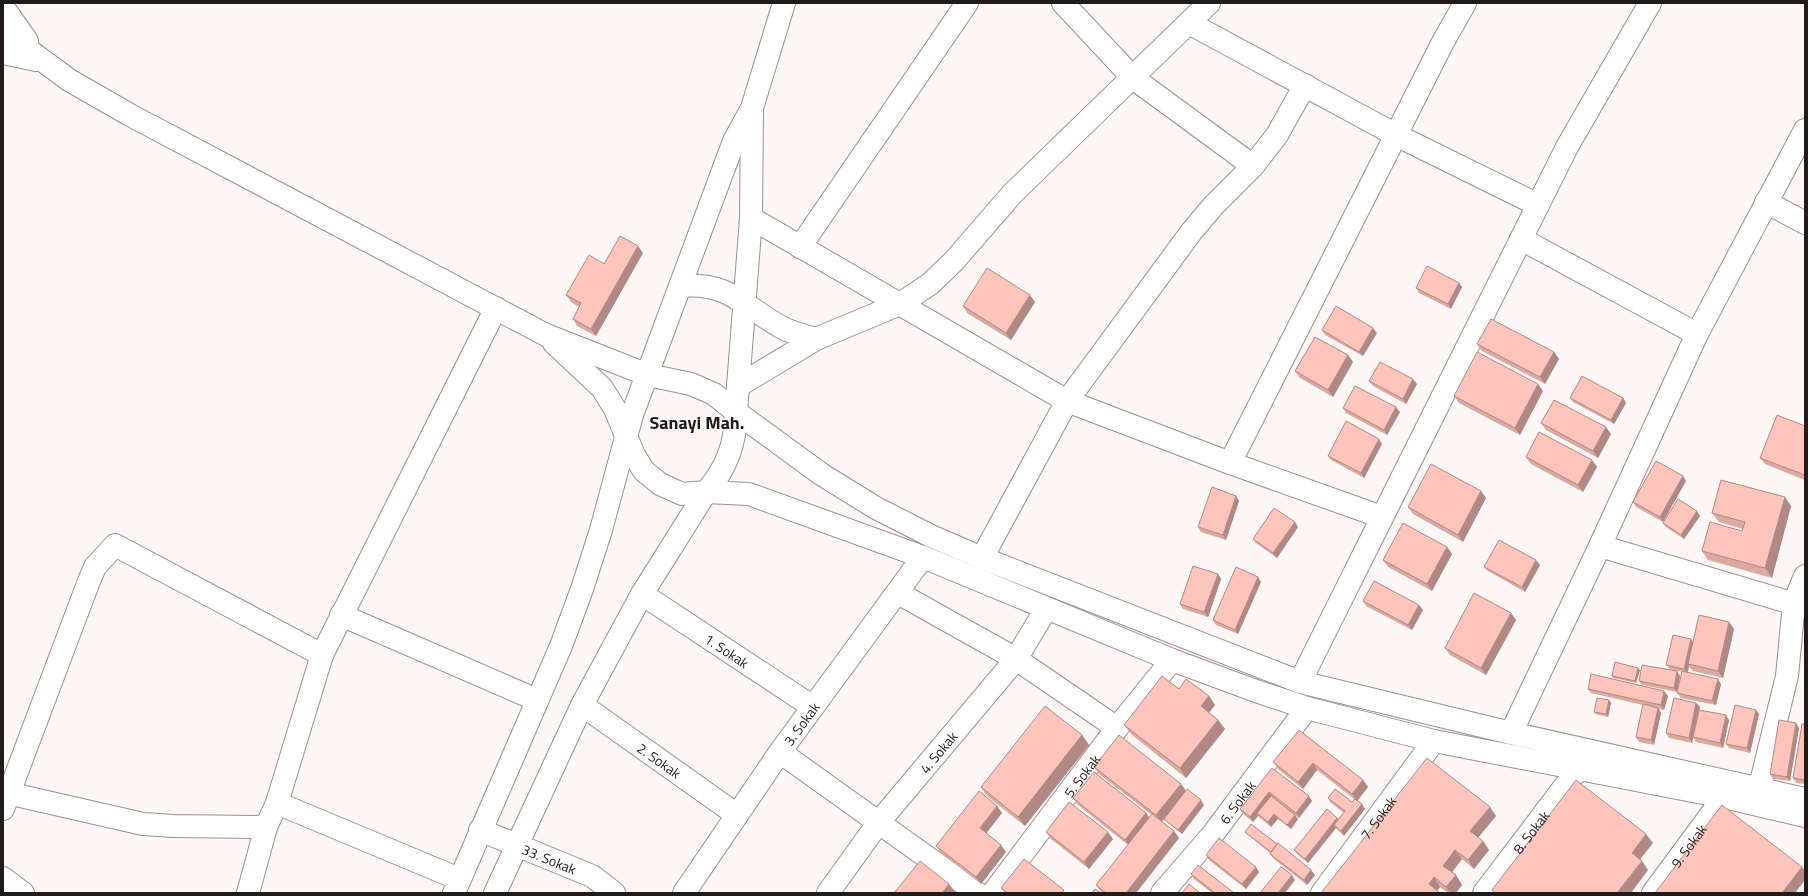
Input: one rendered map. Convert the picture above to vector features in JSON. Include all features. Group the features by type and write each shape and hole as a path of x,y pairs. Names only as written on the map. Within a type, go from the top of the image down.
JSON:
{"street":[{"path":"277,803 456,886 561,646 582,589 601,530 632,416 734,141 752,108 784,3"},
{"path":"800,246 967,3"},
{"path":"1063,3 1133,78 1253,166"},
{"path":"738,386 816,339 900,304 930,284 954,261 1012,194 1209,3"},
{"path":"1230,464 1396,135 1465,3"},
{"path":"1300,682 1538,205 1568,147 1650,3"},
{"path":"3,7 41,61"},
{"path":"1189,23 1396,135 1538,205"},
{"path":"3,31 68,80 130,115 546,335 648,375 691,384 714,394 736,412 821,474 876,508 931,536 982,558 1300,682 1511,733 1759,790 1805,799"},
{"path":"3,53 41,61"},
{"path":"982,558 1067,401 1192,231 1219,200 1253,166 1277,135 1305,85"},
{"path":"495,893 582,705 642,594 706,492 719,477 730,453 736,430 736,412 751,218 752,108"},
{"path":"1511,733 1600,546 1696,334 1805,130"},
{"path":"1766,202 1805,223"},
{"path":"751,218 1067,401 1230,464 1382,517"},
{"path":"1521,239 1696,334"},
{"path":"680,286 693,284 717,288 736,296 782,327 816,339"},
{"path":"248,893 266,827 277,803 322,655 496,308"},
{"path":"546,335 602,388 614,408 634,455 644,471 660,484 682,494 706,492 749,494 923,557 1172,660 1307,708 1434,741 1724,797 1805,816"},
{"path":"266,827 174,826 142,824 5,798 89,581 96,568 115,545 322,655"},
{"path":"1600,546 1800,605"},
{"name":"3. Sokak","path":"684,893 780,752 923,557"},
{"path":"1759,790 1787,676 1805,576"},
{"path":"898,593 1016,659 1117,728"},
{"name":"1. Sokak","path":"642,594 813,707"},
{"name":"4. Sokak","path":"828,893 879,822 1016,659 1046,609"},
{"path":"341,615 537,700"},
{"name":"5. Sokak","path":"993,893 1117,728 1172,660"},
{"name":"2. Sokak","path":"582,705 737,815"},
{"name":"6. Sokak","path":"1162,893 1213,834 1307,708"},
{"name":"7. Sokak","path":"1322,893 1434,741"},
{"path":"780,752 977,893"},
{"name":"8. Sokak","path":"1484,893 1578,769"},
{"name":"9. Sokak","path":"1652,893 1724,797"},
{"name":"33. Sokak","path":"480,830 592,876 614,893"},
{"path":"3,878 23,893"}],"building":[{"path":"620,236 638,246 591,329 573,319 581,303 566,295 589,255 604,264"},
{"path":"1427,266 1459,283 1448,304 1416,288"},
{"path":"987,268 1030,295 1006,333 963,306"},
{"path":"1336,306 1373,328 1359,352 1322,330"},
{"path":"1491,319 1554,352 1540,377 1477,344"},
{"path":"1315,337 1348,355 1328,390 1295,371"},
{"path":"1477,352 1538,384 1515,428 1454,396"},
{"path":"1380,362 1413,379 1403,399 1369,381"},
{"path":"1582,376 1623,398 1611,420 1570,398"},
{"path":"1355,386 1396,407 1384,430 1343,408"},
{"path":"1554,400 1606,427 1593,451 1541,423"},
{"path":"1777,415 1805,426 1805,475 1760,458"},
{"path":"1346,421 1379,439 1361,473 1328,456"},
{"path":"1539,432 1592,460 1578,485 1526,457"},
{"path":"1656,461 1683,476 1660,517 1633,502"},
{"path":"1431,464 1481,491 1458,535 1408,507"},
{"path":"1721,480 1785,497 1765,568 1702,551 1710,522 1742,531 1745,522 1712,513"},
{"path":"1212,487 1236,496 1223,535 1198,527"},
{"path":"1678,499 1697,511 1681,535 1663,523"},
{"path":"1274,508 1295,522 1273,553 1253,539"},
{"path":"1403,523 1447,547 1427,584 1383,560"},
{"path":"1499,540 1536,560 1522,587 1484,567"},
{"path":"1193,566 1218,574 1204,612 1180,604"},
{"path":"1236,567 1258,577 1235,630 1213,620"},
{"path":"1374,581 1419,605 1408,625 1363,601"},
{"path":"1474,593 1511,613 1481,668 1445,648"},
{"path":"1699,615 1729,622 1718,671 1688,664"},
{"path":"1673,635 1691,639 1684,669 1666,665"},
{"path":"1615,662 1638,668 1635,681 1612,676"},
{"path":"1642,665 1677,671 1674,688 1639,681"},
{"path":"1682,671 1718,679 1712,701 1677,693"},
{"path":"1591,674 1664,691 1661,705 1588,689"},
{"path":"1162,676 1179,689 1186,679 1209,696 1201,706 1218,720 1180,768 1124,725"},
{"path":"1597,698 1609,700 1606,714 1594,712"},
{"path":"1674,698 1696,703 1689,738 1666,733"},
{"path":"1643,704 1658,708 1651,740 1636,737"},
{"path":"1735,705 1756,710 1747,748 1726,744"},
{"path":"1045,706 1082,735 1018,817 981,787"},
{"path":"1699,710 1726,715 1720,743 1693,737"},
{"path":"1779,720 1796,723 1787,777 1770,774"},
{"path":"1802,724 1805,724 1805,780 1793,778"},
{"path":"1299,730 1363,780 1352,794 1313,763 1298,782 1273,762"},
{"path":"1119,735 1181,784 1156,815 1094,767"},
{"path":"1427,758 1490,807 1470,831 1483,841 1468,860 1455,850 1443,866 1456,875 1446,887 1434,877 1429,884 1440,893 1321,893"},
{"path":"1272,768 1309,796 1296,813 1269,792 1250,817 1240,809"},
{"path":"1094,772 1146,813 1125,840 1073,798"},
{"path":"1576,780 1646,834 1632,853 1642,861 1617,893 1496,893 1492,890"},
{"path":"1187,789 1201,800 1178,830 1164,819"},
{"path":"1335,789 1352,802 1355,799 1362,804 1341,831 1334,825 1345,811 1328,798"},
{"path":"979,791 997,806 980,828 1001,845 976,877 936,846"},
{"path":"1271,796 1295,815 1287,825 1274,814 1268,822 1257,813"},
{"path":"1069,802 1108,832 1084,862 1046,832"},
{"path":"1722,805 1802,867 1782,893 1655,893"},
{"path":"1327,809 1337,818 1305,859 1294,850"},
{"path":"1152,814 1174,831 1126,893 1106,893 1096,885"},
{"path":"1251,824 1277,844 1271,852 1245,832"},
{"path":"1219,838 1256,867 1242,884 1206,855"},
{"path":"1278,843 1311,870 1304,880 1270,854"},
{"path":"1024,859 1064,890 1062,893 1008,893 1001,888"},
{"path":"920,861 949,884 942,893 894,893"},
{"path":"1198,865 1234,893 1215,893 1191,874"},
{"path":"1281,867 1292,875 1278,893 1260,893"},
{"path":"1189,884 1200,893 1182,893"},
{"path":"1095,889 1101,893 1092,893"}],"district":[{"name":"Sanayi Mah.","path":"697,422"}]}
